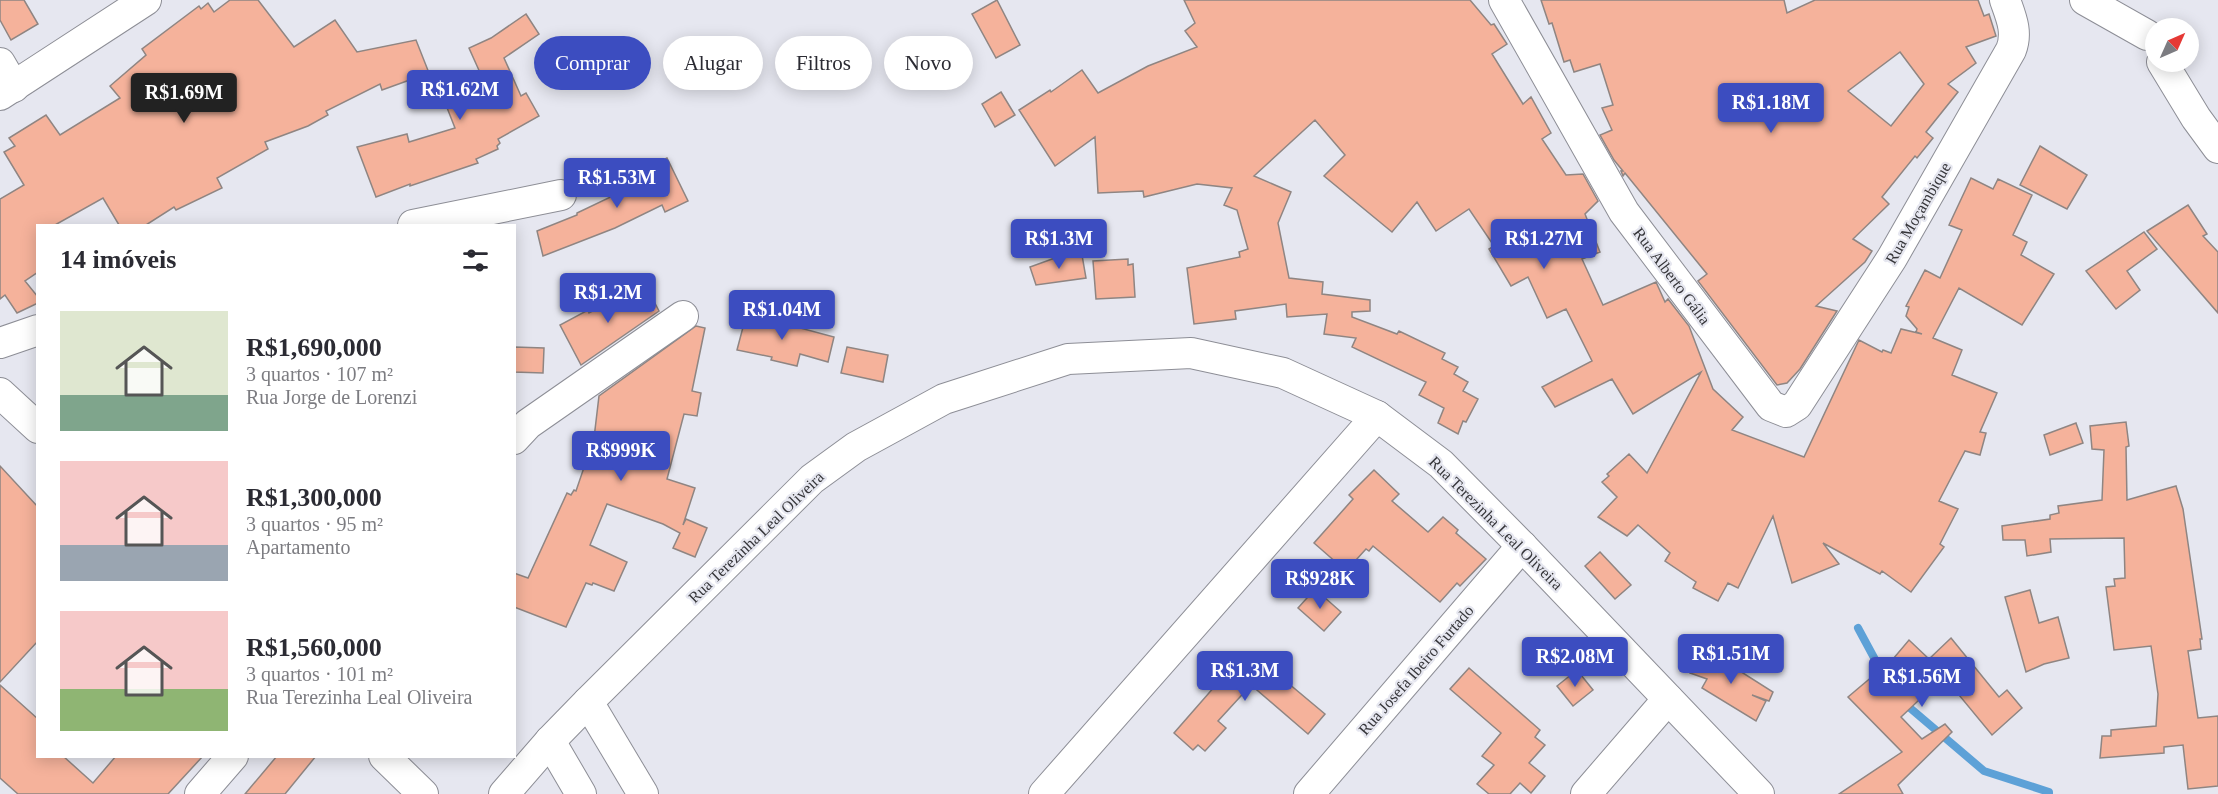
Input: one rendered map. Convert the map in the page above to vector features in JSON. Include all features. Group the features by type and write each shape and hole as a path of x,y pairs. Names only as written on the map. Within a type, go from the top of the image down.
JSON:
{"street":[{"path":"5,81 146,0"},
{"name":"Rua Alberto Gália","path":"1503,0 1624,212 1771,406 1786,412"},
{"name":"Rua Moçambique","path":"1786,412 1797,405 1892,258 2011,50 2014,43 2014,28 2005,0"},
{"path":"2085,0 2145,38"},
{"path":"2132,0 2145,29"},
{"path":"2169,72 2196,118 2218,148"},
{"path":"418,224 561,195"},
{"path":"516,437 528,424 683,316"},
{"path":"0,344 36,331"},
{"name":"Rua Terezinha Leal Oliveira","path":"504,794 588,702 812,479 856,447 944,399 1068,359 1191,353 1283,373 1377,416 1441,464 1760,794"},
{"path":"0,393 36,426"},
{"path":"1044,794 1377,416"},
{"name":"Rua Josefa Ibeiro Furtado","path":"1309,794 1522,546"},
{"path":"1586,794 1668,699"},
{"path":"588,702 642,794"},
{"path":"550,741 581,794"},
{"path":"200,794 231,758"},
{"path":"386,758 423,794"}],"building":[{"path":"0,0 24,0 38,24 11,40 0,20"},
{"path":"230,0 258,0 294,47 335,20 357,52 416,40 429,73 382,90 380,84 326,111 328,115 308,126 265,142 268,149 217,178 222,188 176,210 174,207 148,224 118,224 103,198 57,224 36,224 36,273 25,281 36,295 36,304 17,313 5,295 0,299 0,199 24,185 4,152 15,146 9,138 46,115 60,135 120,98 110,86 146,55 142,49 199,6 201,9 208,3 214,12"},
{"path":"997,0 1020,45 996,58 972,14"},
{"path":"1184,0 1470,0 1491,25 1494,24 1507,44 1492,54 1523,104 1531,97 1551,133 1542,139 1566,175 1583,174 1598,201 1585,214 1600,252 1582,259 1603,305 1656,282 1665,302 1668,299 1689,326 1713,389 1743,417 1732,430 1804,457 1859,340 1882,352 1883,350 1891,353 1901,329 1922,334 1916,332 1917,329 1906,316 1909,307 1906,306 1925,270 1940,278 1962,230 1949,225 1971,178 1993,189 1998,179 2032,195 2013,235 2027,242 2021,255 2054,274 2022,325 1959,288 1933,338 1962,350 1952,375 1997,393 1980,432 1986,433 1980,455 1965,451 1939,501 1958,509 1940,544 1944,547 1911,592 1882,571 1880,574 1823,543 1839,564 1792,583 1773,516 1738,588 1728,583 1718,601 1693,588 1696,582 1665,561 1670,553 1638,525 1627,536 1598,517 1617,497 1602,482 1609,476 1607,474 1629,454 1647,473 1701,372 1633,414 1612,379 1555,407 1542,387 1592,361 1566,309 1547,318 1528,277 1511,286 1489,249 1494,246 1469,209 1436,231 1417,202 1392,232 1324,176 1345,155 1315,120 1254,176 1291,192 1278,223 1289,278 1323,282 1322,294 1370,300 1370,311 1352,312 1352,317 1397,334 1399,331 1445,353 1442,359 1458,367 1454,374 1468,382 1463,391 1478,399 1466,422 1463,421 1458,434 1438,423 1444,408 1419,395 1426,382 1352,347 1356,338 1324,334 1327,314 1287,317 1286,304 1235,311 1236,319 1194,324 1187,268 1240,257 1239,252 1248,249 1237,210 1224,205 1232,188 1197,184 1144,197 1143,191 1098,193 1095,137 1055,166 1019,110 1050,90 1051,92 1082,70 1098,93 1148,66 1197,47 1185,31 1195,23"},
{"path":"1541,0 1784,0 1787,13 1815,0 1978,0 1984,16 1989,14 1996,36 1966,47 1976,63 1948,84 1958,92 1926,132 1933,138 1917,158 1915,156 1882,197 1889,204 1853,239 1872,251 1865,262 1816,306 1837,311 1800,369 1787,383 1777,385 1698,281 1707,274 1625,173 1623,176 1621,171 1623,171 1600,135 1612,130 1602,108 1613,105 1600,64 1574,72 1570,60 1564,62 1552,23 1549,24","holes":["1900,52 1924,84 1891,126 1848,91"]},
{"path":"526,14 539,34 504,58 521,96 526,93 539,116 498,139 500,143 497,146 498,149 476,159 478,163 376,197 357,147 407,134 409,142 455,128 442,95 482,77 469,48 491,38"},
{"path":"1001,92 1015,115 995,127 982,104"},
{"path":"2040,146 2087,175 2067,209 2020,185"},
{"path":"667,158 688,201 665,212 662,205 615,228 543,256 537,231 577,215 640,183 636,173"},
{"path":"2188,205 2207,234 2203,236 2218,252 2218,313 2147,231"},
{"path":"2144,232 2157,249 2127,271 2140,290 2116,309 2086,271"},
{"path":"1066,254 1068,256 1082,255 1086,278 1036,285 1030,267"},
{"path":"1128,259 1128,265 1133,264 1135,297 1096,299 1093,261"},
{"path":"647,288 659,311 581,365 560,325 631,291 634,295"},
{"path":"747,312 775,318 774,321 834,337 828,362 800,354 797,366 771,360 772,357 737,350"},
{"path":"696,326 705,328 692,391 701,393 697,416 684,414 667,479 695,488 683,525 686,519 707,528 695,557 673,548 680,533 663,524 607,504 590,545 627,562 614,591 593,583 592,585 586,583 566,627 516,608 516,574 528,578 567,493 571,495 574,490 576,491 594,438 599,396"},
{"path":"516,347 544,348 543,373 516,372"},
{"path":"847,347 888,355 883,382 841,373"},
{"path":"2126,422 2129,446 2126,447 2127,500 2176,486 2183,509 2202,639 2200,639 2201,649 2188,651 2198,718 2218,716 2218,786 2188,789 2183,745 2164,747 2164,753 2100,758 2102,736 2111,736 2111,730 2156,726 2158,694 2151,646 2114,650 2106,587 2115,586 2114,579 2125,578 2124,538 2050,539 2051,552 2027,556 2025,540 2003,540 2002,526 2050,519 2050,515 2059,513 2058,506 2102,500 2104,450 2092,449 2090,426"},
{"path":"2076,423 2083,443 2050,455 2044,435"},
{"path":"0,466 36,505 36,643 0,682"},
{"path":"1374,470 1399,494 1392,501 1428,532 1443,517 1458,530 1456,533 1486,559 1460,586 1457,583 1440,602 1373,546 1369,551 1366,549 1346,571 1314,543 1353,499 1349,495"},
{"path":"1600,552 1631,585 1615,599 1585,566"},
{"path":"1315,589 1341,612 1324,631 1298,608"},
{"path":"2030,590 2039,623 2058,617 2069,658 2044,664 2026,672 2005,597"},
{"path":"1951,638 1999,697 2007,690 2022,708 1992,735 1950,684 1942,692 1936,684 1901,717 1922,739 1945,724 1952,732 1898,785 1903,794 1839,794 1902,752 1848,697 1893,659 1909,640 1929,659"},
{"path":"1698,650 1737,665 1735,668 1773,692 1769,701 1752,695 1766,701 1756,721 1702,688 1707,679 1690,673"},
{"path":"1243,654 1252,662 1257,657 1325,714 1308,734 1251,685 1218,721 1226,728 1205,751 1198,745 1193,750 1174,733"},
{"path":"1469,668 1540,730 1535,737 1545,745 1529,763 1545,776 1531,793 1520,783 1510,794 1489,794 1477,784 1494,765 1482,756 1501,733 1450,689"},
{"path":"1577,670 1593,690 1573,706 1557,686"},
{"path":"0,685 36,717 36,758 65,758 93,783 114,758 201,758 168,794 18,794 0,778"},
{"path":"275,758 314,758 285,794 245,794"}],"waterway":[{"path":"1858,628 1885,678"},
{"path":"1903,702 1984,771 2049,792 2049,794"}]}
